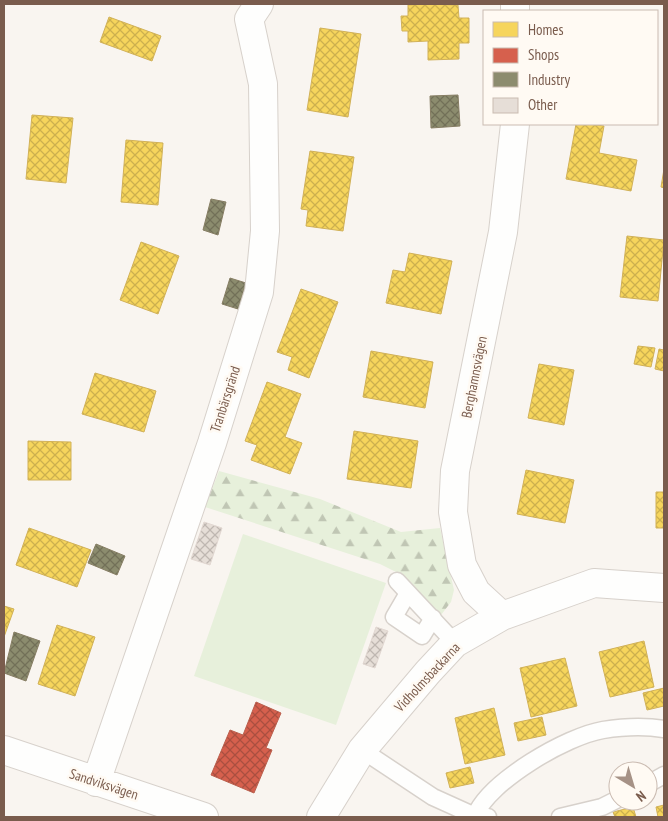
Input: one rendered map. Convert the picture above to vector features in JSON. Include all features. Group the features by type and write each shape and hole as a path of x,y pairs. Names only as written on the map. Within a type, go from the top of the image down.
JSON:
{"street":[{"name":"Tranbärsgränd","path":"96,782 212,443 260,292 265,231 263,84 249,20 258,4"},
{"name":"Berghamnsvägen","path":"502,616 476,592 462,565 453,512 455,472 502,232 511,172 515,125"},
{"name":"Vidholmsbackarna","path":"321,817 362,750 455,643 502,616 594,583 664,588"},
{"name":"Sandviksvägen","path":"4,750 204,817"}],"lane":[{"path":"397,580 455,643"},
{"path":"408,593 394,617 422,636 433,618"},
{"path":"482,816 479,807 502,783 543,754 602,730 652,727 664,729"},
{"path":"362,750 433,797 482,816"},
{"path":"560,817 608,804"}],"green space":[{"path":"219,471 320,499 401,532 440,528 454,590 451,602 441,615 402,575 380,564 205,507"},
{"path":"243,534 386,583 336,725 194,676"}],"building: Homes":[{"path":"408,5 458,5 459,18 469,18 469,43 459,43 459,59 428,60 428,41 408,42 408,31 402,31 401,16 408,16"},
{"path":"109,17 161,36 152,61 100,42"},
{"path":"320,28 361,34 348,117 307,110"},
{"path":"32,115 73,118 66,183 26,179"},
{"path":"576,125 604,126 599,153 637,160 631,191 566,179"},
{"path":"126,140 163,143 158,205 121,202"},
{"path":"310,151 354,157 343,231 306,226 308,210 301,209"},
{"path":"664,169 664,188 661,187"},
{"path":"627,236 664,240 658,301 620,297"},
{"path":"141,242 179,256 158,314 120,300"},
{"path":"409,253 452,261 441,314 386,303 393,270 405,272"},
{"path":"301,289 338,302 309,378 288,370 292,357 277,352"},
{"path":"638,346 655,348 651,367 634,364"},
{"path":"659,349 664,350 664,371 655,369"},
{"path":"371,351 433,362 425,408 363,397"},
{"path":"539,364 574,370 564,425 528,418"},
{"path":"95,373 156,391 144,432 82,414"},
{"path":"267,382 301,394 285,437 302,443 290,474 251,460 257,445 245,441"},
{"path":"354,431 418,441 411,488 347,479"},
{"path":"28,441 71,442 71,480 28,480"},
{"path":"526,470 574,480 565,523 517,514"},
{"path":"656,492 664,492 664,528 656,528"},
{"path":"29,528 91,550 77,587 16,565"},
{"path":"4,606 14,609 4,637"},
{"path":"57,625 95,637 75,696 38,684"},
{"path":"644,641 654,687 610,697 599,652"},
{"path":"565,658 577,706 531,717 520,668"},
{"path":"664,688 664,706 647,710 643,693"},
{"path":"494,708 505,755 465,764 455,718"},
{"path":"542,717 546,735 518,741 514,723"},
{"path":"470,767 474,783 450,788 446,773"},
{"path":"664,805 664,817 658,817 658,806"},
{"path":"634,811 636,817 615,817 613,812"}],"building: Shops":[{"path":"256,702 281,713 266,748 272,750 254,793 211,775 230,730 243,735"}],"building: Industry":[{"path":"458,95 460,126 431,128 430,96"},
{"path":"211,199 226,202 218,235 203,230"},
{"path":"230,278 246,283 238,309 222,304"},
{"path":"96,544 125,556 117,575 88,563"},
{"path":"14,632 40,641 26,681 4,673"}],"building: Other":[{"path":"204,522 222,528 210,565 191,559"},
{"path":"376,627 388,631 375,668 363,664"}]}
